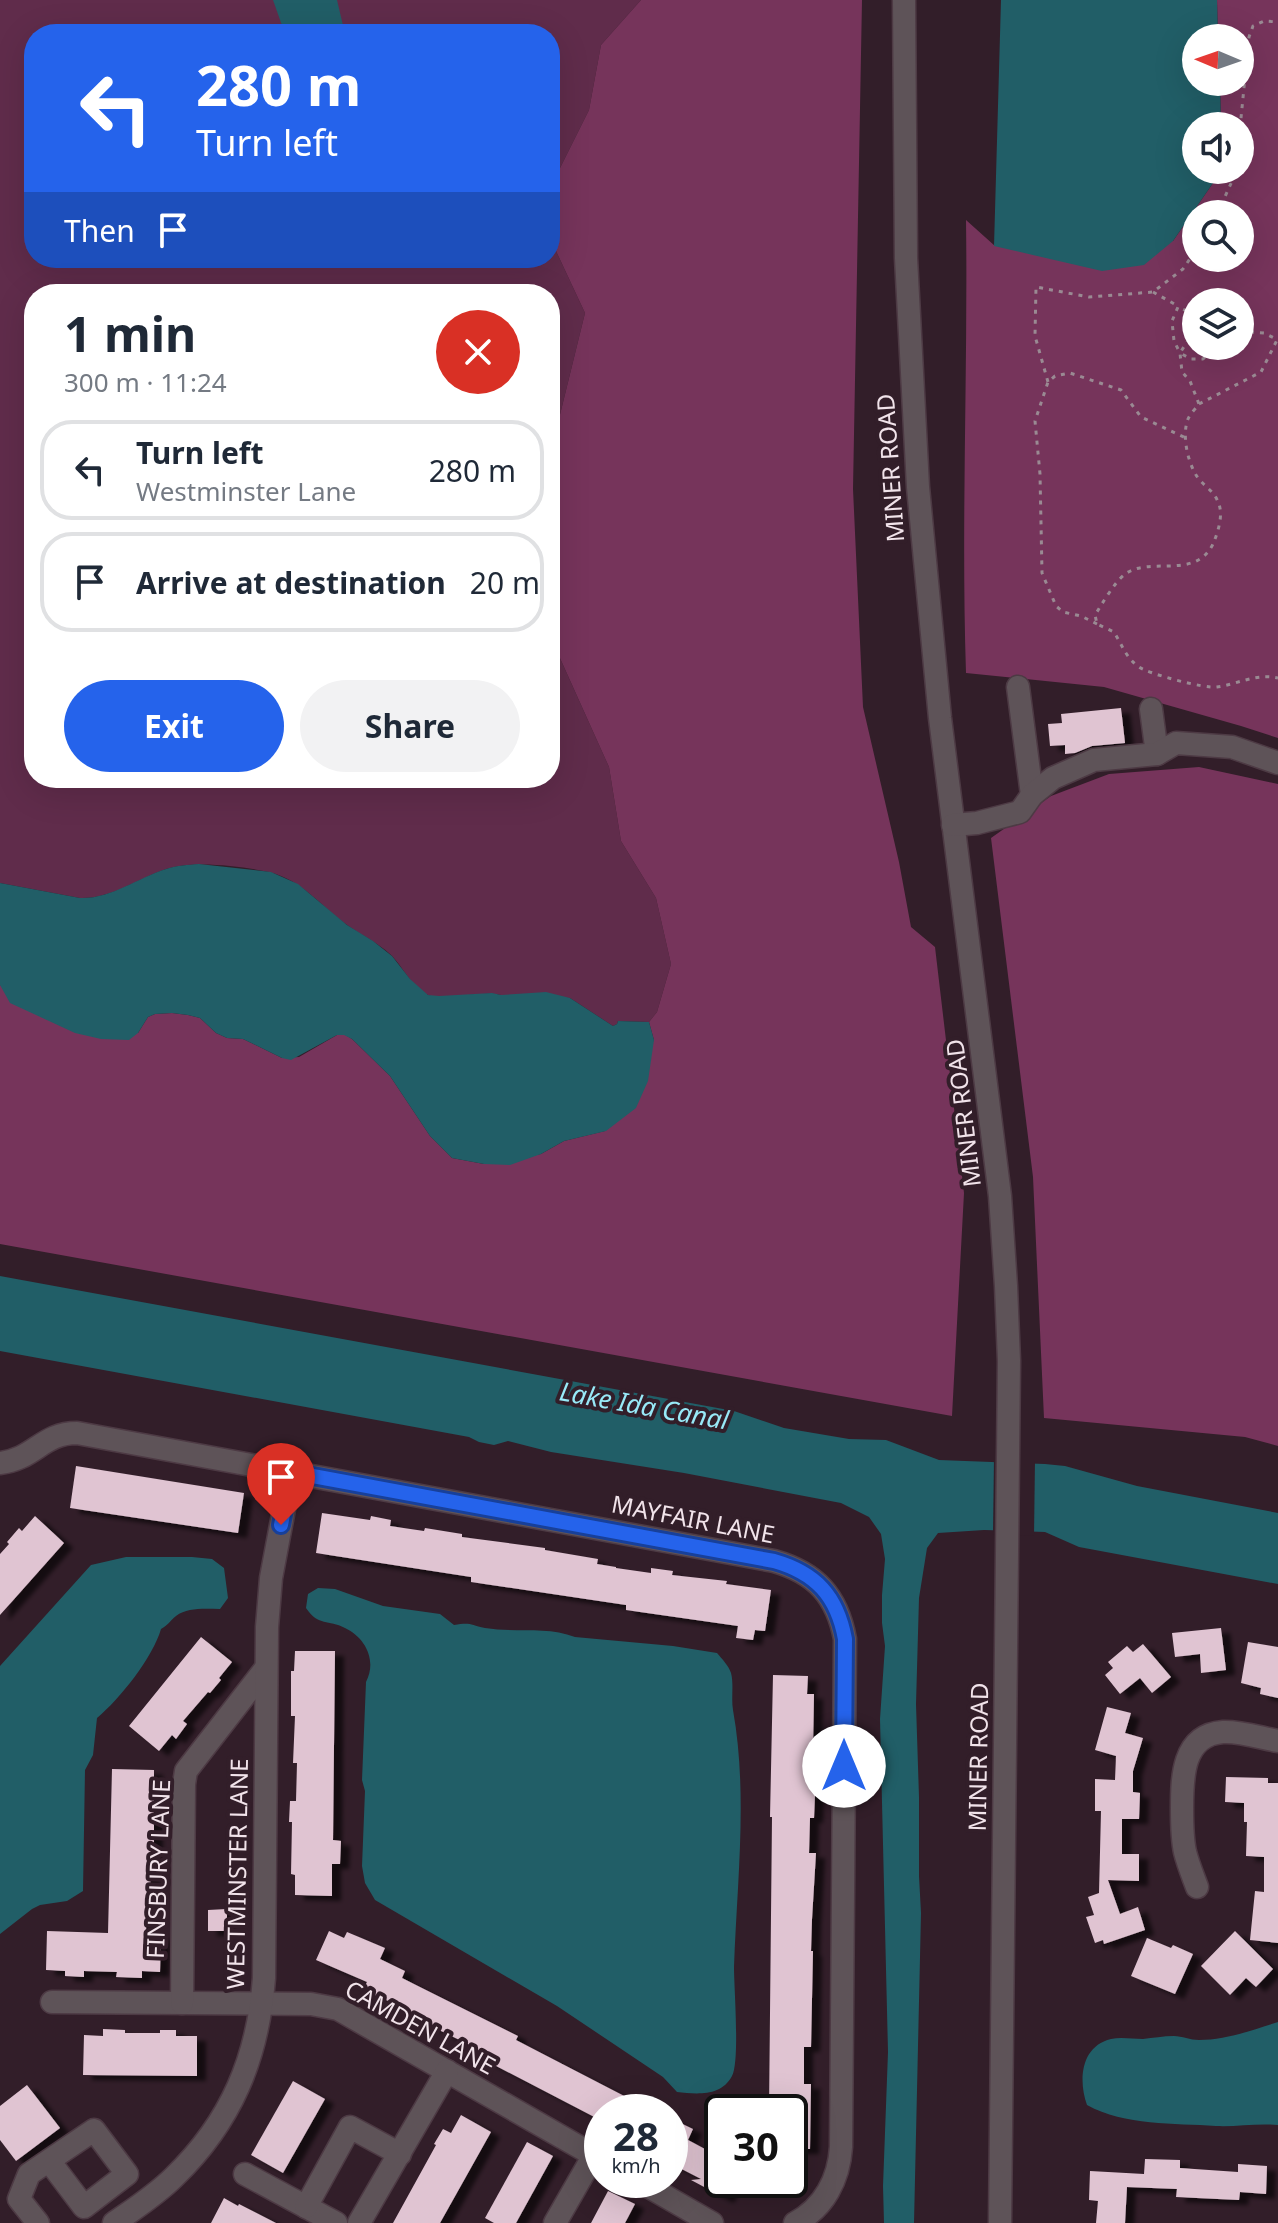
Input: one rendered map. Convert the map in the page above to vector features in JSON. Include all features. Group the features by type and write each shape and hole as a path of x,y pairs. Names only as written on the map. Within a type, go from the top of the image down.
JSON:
{"street":[{"name":"MINER ROAD","path":"904,0 906,258 913,422 931,634 1000,1196 1008,1325 1000,2223"},
{"path":"1018,687 1032,795"},
{"path":"1151,709 1157,754"},
{"path":"953,825 977,823 1020,812 1032,795 1053,778 1094,760 1157,754 1176,743 1232,747 1278,763"},
{"name":"MAYFAIR LANE","path":"0,1463 20,1459 52,1437 77,1433 774,1561 812,1578 831,1599 845,1639 841,2147 837,2174 831,2187 814,2210 795,2223"},
{"name":"WESTMINSTER LANE","path":"114,2223 171,2180 198,2152 233,2100 255,2041 262,2004 267,1627 271,1578 291,1472"},
{"name":"FINSBURY LANE","path":"182,2003 186,1771 266,1668"},
{"path":"1197,1887 1185,1855 1183,1836 1182,1779 1185,1762 1192,1750 1213,1734 1226,1732 1278,1741"},
{"name":"CAMDEN LANE","path":"52,2002 311,2004 338,2009 584,2150"},
{"path":"359,2223 447,2071"},
{"path":"306,2207 350,2127 400,2154"},
{"path":"38,2223 19,2199 29,2174 50,2162"},
{"path":"245,2174 336,2223"},
{"path":"555,2223 584,2179"},
{"path":"668,2198 712,2223"}],"path":[{"path":"1242,112 1249,37 1253,26 1264,21 1278,22"},
{"path":"1153,292 1182,270"},
{"path":"1048,382 1035,336 1036,287 1089,297 1153,292 1182,309"},
{"path":"1178,307 1172,321 1174,341 1180,353"},
{"path":"1097,624 1095,615 1125,574 1139,569 1194,563 1203,558 1212,545 1221,522 1219,503 1195,474 1189,459 1186,438 1188,419 1199,404 1261,372 1277,340 1264,333 1254,332"},
{"path":"1182,350 1179,361 1182,372 1190,381 1199,404"},
{"path":"1186,438 1141,417 1121,390 1070,373 1055,376 1048,382 1035,421 1040,474 1042,573 1056,606 1063,612 1081,616 1114,632 1123,652 1140,668 1215,688 1263,676 1278,678"}],"shaded area":[{"path":"0,0 641,0 601,45 589,110 560,168 560,24 24,24 24,268 560,268 560,260 585,313 560,415 560,284 24,284 24,788 560,788 560,658 609,767 621,841 656,898 671,964 657,1012 649,1022 618,1021 613,1026 570,998 428,995 417,987 385,950 340,920 292,881 269,872 217,865 177,866 113,892 80,898 0,883"},
{"path":"641,0 862,0 853,489 863,707 911,927 935,947 964,1193 952,1416 0,1244 0,985 138,1033 148,1017 155,1014 172,1013 200,1018 216,1033 227,1038 243,1039 282,1058 299,1057 344,1034 390,1076 430,1136 452,1158 484,1164 541,1154 564,1141 605,1131 654,1040 649,1022 657,1012 671,964 656,898 621,841 609,767 560,658 560,415 585,313 560,260 560,168 589,110 601,45"},
{"path":"1217,0 1278,0 1278,738 1104,687 966,673 966,220 995,246 1173,241 1182,228 1182,272 1254,272 1254,200 1201,200 1212,184 1254,184 1254,112 1221,112 1220,96 1254,96 1254,24 1218,24"},
{"path":"1199,767 1278,784 1278,1446 1245,1437 1044,1418 1033,1177 991,838 1051,796 1109,774"}],"water":[{"path":"273,0 337,0 343,24 281,24"},
{"path":"1001,0 1217,0 1218,24 1182,24 1182,96 1220,96 1221,112 1182,112 1182,184 1212,184 1201,200 1182,200 1182,228 1173,241 1144,265 1102,271 994,246"},
{"path":"199,864 271,872 298,884 347,925 392,956 428,995 546,992 570,998 613,1026 618,1021 649,1022 654,1040 648,1081 636,1108 606,1131 564,1141 541,1154 510,1165 484,1164 452,1158 430,1136 390,1076 344,1035 337,1035 291,1060 243,1039 227,1038 216,1033 200,1018 188,1015 155,1014 148,1017 138,1033 129,1040 101,1039 75,1033 10,1003 0,985 0,883 80,898 91,897 113,892 170,868"},
{"name":"Lake Ida Canal","path":"0,1276 734,1411 784,1428 849,1439 886,1440 939,1460 1065,1466 1137,1486 1278,1513 1278,1584 1079,1547 1045,1532 984,1530 938,1533 927,1548 919,1598 916,1704 921,1913 914,2223 884,2223 888,2052 880,1719 885,1646 882,1595 885,1559 881,1534 869,1517 841,1503 684,1473 551,1452 508,1441 494,1445 469,1437 0,1351"},
{"path":"126,1557 212,1559 224,1568 228,1598 220,1609 186,1611 161,1629 135,1677 97,1718 93,1755 85,1770 83,1891 67,1901 32,1909 0,1934 0,1666 91,1565"},
{"path":"318,1588 335,1589 383,1606 440,1614 454,1625 553,1632 717,1653 732,1677 741,1805 734,1967 736,2056 732,2076 721,2088 708,2093 677,2092 663,2077 557,2006 375,1900 365,1883 362,1866 365,1791 362,1780 366,1682 370,1658 364,1644 352,1632 320,1620 306,1608 308,1594"},
{"path":"1278,2022 1278,2125 1150,2122 1117,2117 1087,2105 1083,2085 1084,2065 1093,2049 1101,2043 1115,2038 1170,2036 1209,2040"}],"pier":[{"path":"994,1459 1035,1459 1034,1536 993,1534"}],"building":[{"path":"1121,708 1125,743 1092,746 1065,754 1065,745 1050,746 1048,724 1062,723 1061,714"},
{"path":"76,1466 244,1493 238,1533 70,1508"},
{"path":"322,1513 370,1520 371,1516 391,1520 390,1526 424,1531 425,1528 462,1534 462,1537 545,1548 598,1559 597,1564 616,1568 651,1573 651,1568 673,1571 672,1575 771,1590 765,1631 755,1630 753,1640 736,1638 738,1626 626,1610 626,1605 471,1582 471,1577 316,1553"},
{"path":"35,1516 64,1543 0,1615 0,1554 19,1528 22,1531"},
{"path":"1221,1628 1226,1670 1201,1673 1200,1654 1175,1657 1172,1633"},
{"path":"201,1637 232,1662 219,1678 221,1680 183,1721 187,1724 176,1739 172,1735 159,1751 129,1726"},
{"path":"1248,1642 1278,1647 1278,1698 1260,1694 1261,1688 1241,1683"},
{"path":"1143,1644 1171,1677 1152,1693 1140,1678 1120,1694 1105,1675 1113,1668 1108,1662 1127,1646 1133,1652"},
{"path":"295,1651 335,1651 333,1840 341,1841 340,1864 332,1864 332,1896 295,1895 295,1875 291,1874 290,1801 296,1801 297,1763 293,1763 295,1716 291,1716 291,1671 294,1671"},
{"path":"773,1675 808,1676 807,1694 814,1694 813,1751 816,1751 814,1818 810,1818 809,1853 816,1853 811,1951 811,2047 804,2047 804,2084 811,2084 810,2149 808,2094 769,2094"},
{"path":"1107,1707 1131,1713 1125,1733 1143,1738 1133,1771 1133,1792 1140,1793 1139,1819 1122,1819 1122,1854 1139,1854 1139,1881 1108,1880 1120,1914 1138,1907 1145,1930 1104,1944 1103,1940 1095,1943 1086,1917 1094,1915 1088,1897 1099,1893 1101,1811 1095,1811 1095,1779 1115,1780 1116,1756 1095,1750"},
{"path":"112,1769 154,1770 154,1864 151,1864 150,1892 147,1892 146,1934 161,1935 160,1972 142,1971 142,1978 116,1977 117,1972 84,1971 84,1977 65,1976 65,1971 46,1970 47,1931 108,1933"},
{"path":"1226,1777 1268,1778 1268,1783 1278,1783 1278,1943 1250,1940 1255,1891 1264,1892 1264,1857 1246,1856 1244,1803 1225,1802"},
{"path":"227,1909 227,1931 208,1931 208,1910"},
{"path":"329,1931 344,1938 347,1932 385,1948 380,1959 405,1971 402,1978 518,2036 516,2040 620,2094 584,2094 584,2112 475,2055 478,2049 402,2012 404,2008 363,1990 367,1982 316,1960"},
{"path":"1235,1931 1273,1969 1256,1987 1246,1978 1230,1995 1201,1966"},
{"path":"1147,1938 1193,1954 1175,1994 1131,1976"},
{"path":"103,2029 125,2030 125,2033 176,2030 176,2036 197,2036 197,2076 83,2075 84,2035 103,2036"},
{"path":"293,2081 325,2099 283,2173 251,2155"},
{"path":"27,2085 60,2128 16,2161 0,2140 0,2106"},
{"path":"461,2115 491,2132 440,2223 393,2223 443,2129 451,2133"},
{"path":"688,2140 704,2148 704,2187 691,2180 701,2179 688,2172"},
{"path":"527,2142 553,2156 516,2223 494,2223 485,2218"},
{"path":"1145,2159 1180,2160 1180,2168 1238,2172 1238,2164 1267,2166 1266,2194 1240,2192 1239,2200 1176,2197 1177,2189 1127,2187 1125,2223 1096,2223 1098,2201 1089,2200 1090,2171 1144,2174"},
{"path":"224,2198 238,2206 276,2223 211,2223"},
{"path":"604,2198 623,2198 635,2204 625,2223 591,2223"}],"route":[{"path":"281,1525 291,1472 787,1565 812,1578 822,1588 843,1625 844,1766"}]}
